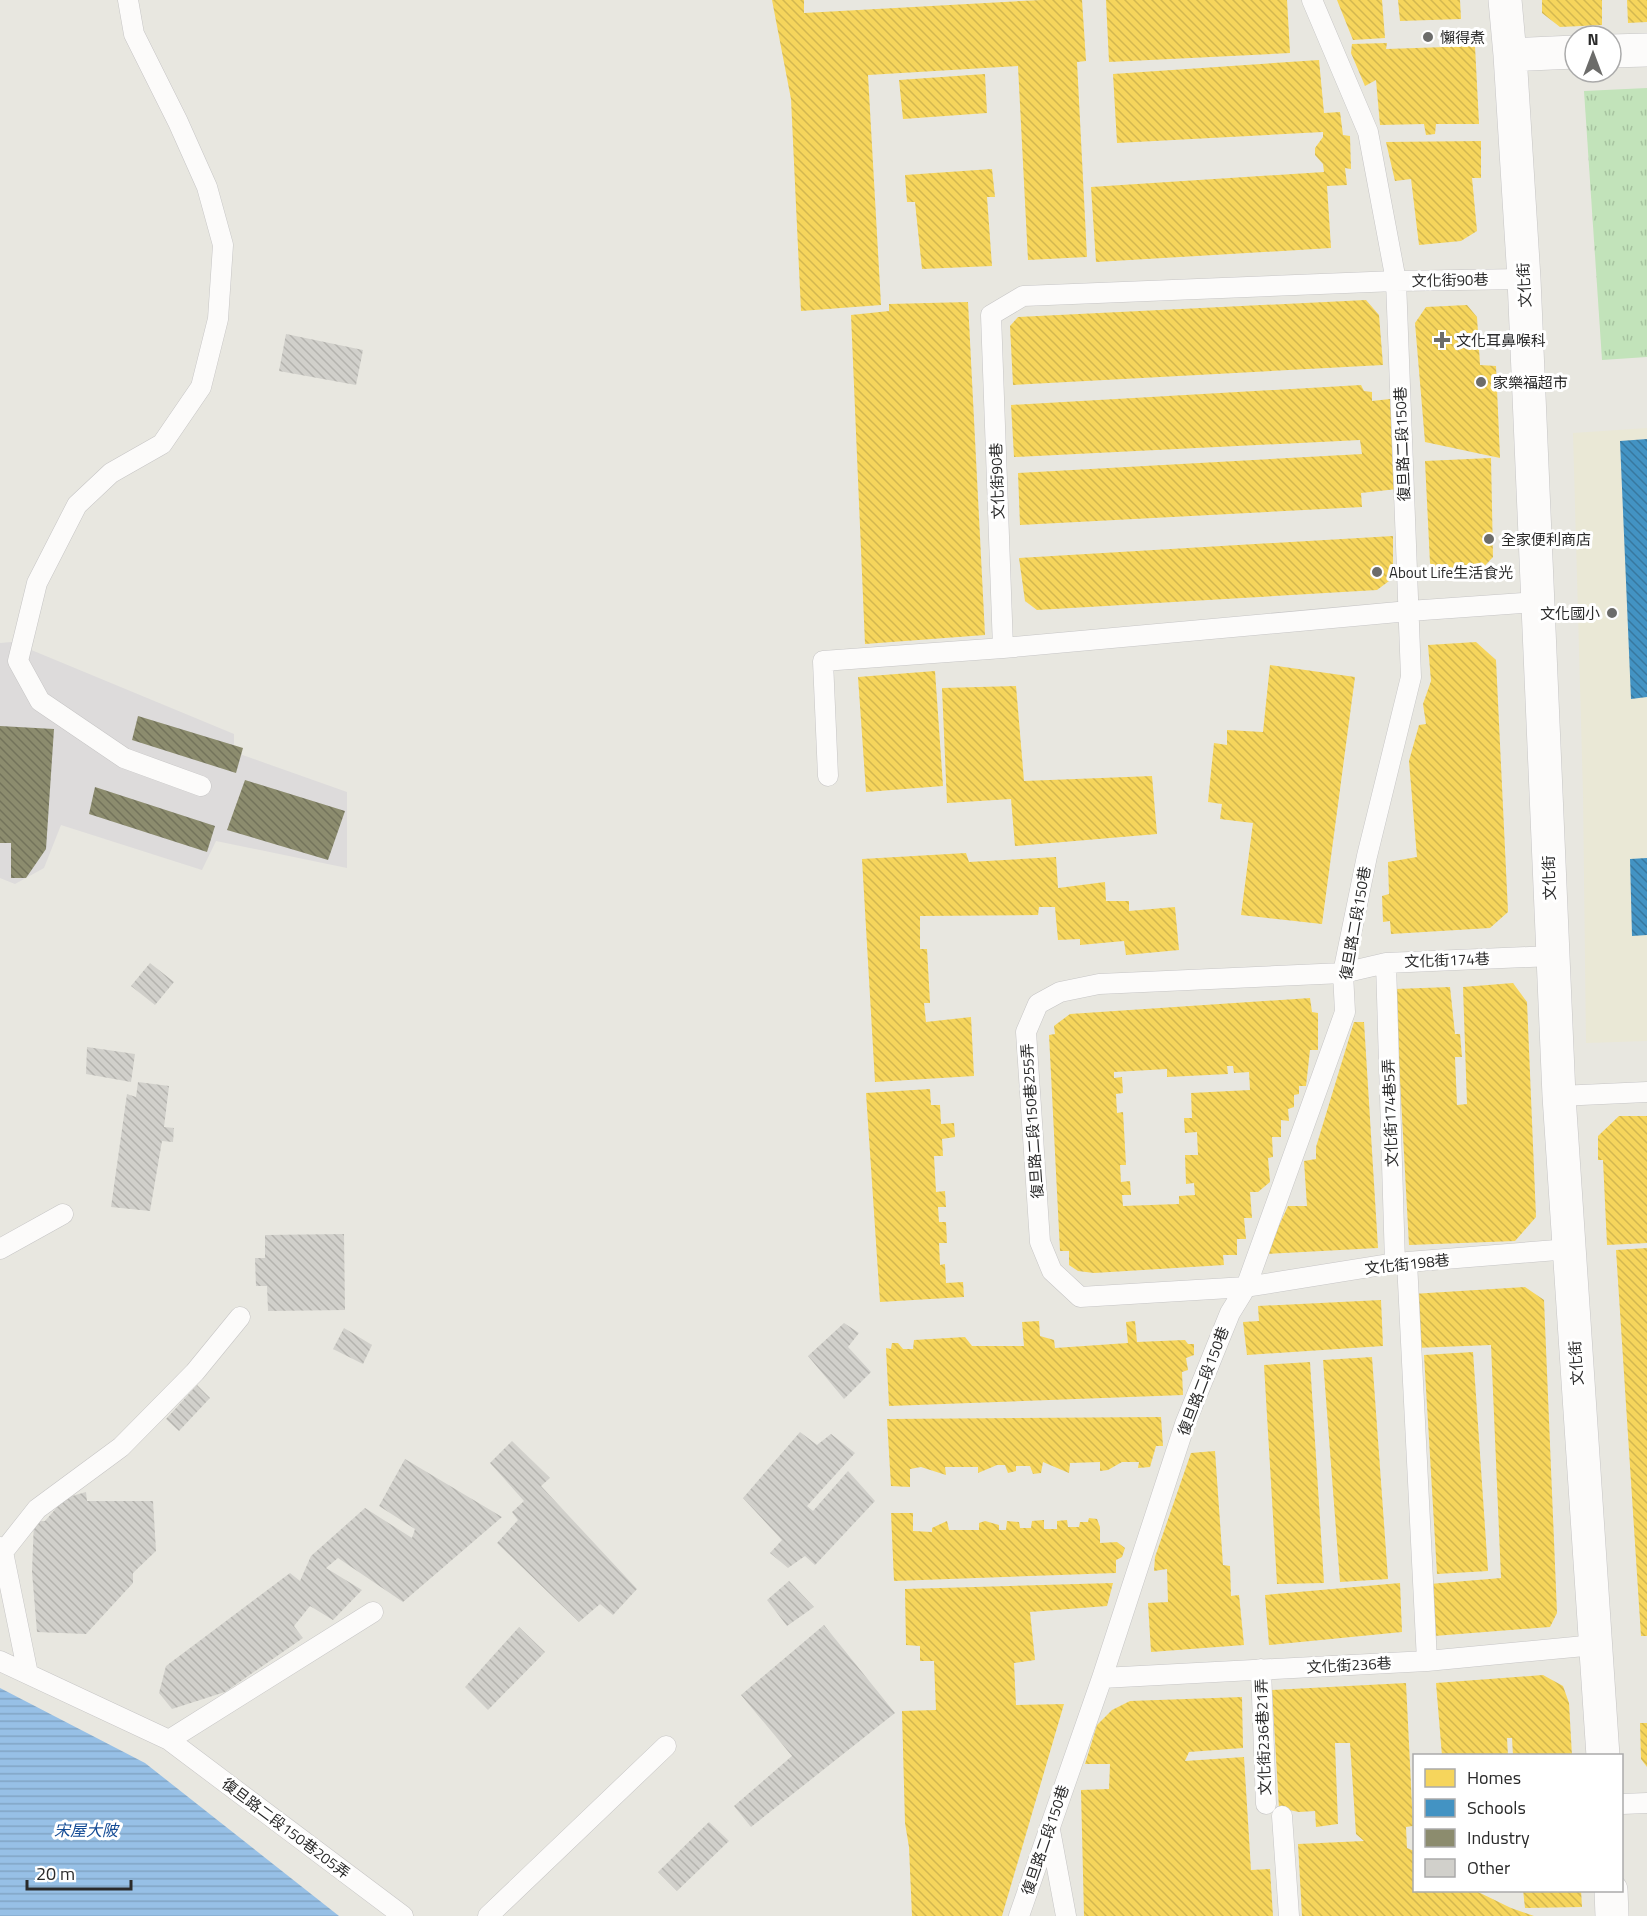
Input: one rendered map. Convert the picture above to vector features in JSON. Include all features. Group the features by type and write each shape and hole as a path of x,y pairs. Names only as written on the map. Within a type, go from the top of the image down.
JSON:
{"street":[{"name":"文化街","path":"1505,0 1524,279 1559,1096 1603,1754"},
{"path":"1623,51 1647,50"},
{"path":"1510,55 1563,53"},
{"path":"1611,1892 1612,1916"}],"lane":[{"path":"128,0 134,34 178,122 207,187 223,245 218,319 201,387 162,444 111,473 77,505 37,583 18,661 40,701 124,758 201,786"},
{"name":"復旦路二段150巷","path":"1019,1916 1102,1678 1185,1425 1230,1313 1246,1287 1345,1012 1343,973 1367,855 1411,677 1396,281 1368,132 1312,0"},
{"name":"文化街90巷","path":"1003,648 991,315 1023,296 1396,281 1524,279"},
{"path":"828,776 823,661 1003,648 1409,611 1537,602"},
{"name":"文化街174巷","path":"1343,973 1386,963 1552,956"},
{"name":"文化街174巷5弄","path":"1386,963 1401,1263 1427,1660"},
{"name":"復旦路二段150巷255弄","path":"1246,1287 1080,1297 1052,1271 1040,1242 1026,1032 1038,1005 1060,992 1099,984 1343,973"},
{"path":"1559,1096 1647,1092"},
{"path":"0,1249 63,1214"},
{"name":"文化街198巷","path":"1246,1287 1401,1263 1569,1249"},
{"path":"28,1674 2,1549 37,1509 121,1447 195,1372 240,1317"},
{"path":"169,1740 373,1612"},
{"name":"文化街236巷","path":"1102,1678 1427,1660 1595,1645"},
{"name":"復旦路二段150巷205弄","path":"0,1661 169,1740 403,1916"},
{"name":"文化街236巷21弄","path":"1261,1669 1266,1804"},
{"path":"488,1916 666,1746"},
{"path":"1623,1804 1647,1803"},
{"path":"1282,1816 1289,1916"},
{"path":"1049,1827 1066,1916"}],"shaded area":[{"name":"文化國小","path":"1647,428 1647,1041 1586,1043 1583,794 1573,433"},
{"path":"12,642 234,734 234,752 347,792 347,868 216,841 202,870 61,825 44,868 15,884 0,878 0,643"}],"green space":[{"path":"1647,88 1647,357 1602,360 1584,91"}],"water":[{"name":"宋屋大陂","path":"0,1688 145,1763 339,1916 0,1916"}],"building: Homes":[{"path":"772,0 804,0 804,13 1041,0 1082,0 1086,61 1077,62 1087,257 1028,260 1018,66 868,75 881,305 801,311 791,99"},
{"path":"1106,0 1287,0 1290,53 1109,62"},
{"path":"1337,0 1382,0 1385,38 1353,40"},
{"path":"1398,0 1460,0 1461,19 1400,21"},
{"path":"1542,0 1602,0 1602,24 1563,24 1563,27 1560,27 1542,13"},
{"path":"1627,0 1647,0 1647,22 1628,23"},
{"path":"1387,43 1386,49 1475,46 1479,124 1436,124 1435,134 1426,135 1424,124 1380,125 1376,80 1365,86 1351,53 1352,44"},
{"path":"1319,60 1324,113 1340,112 1343,135 1350,136 1351,169 1345,168 1347,185 1327,186 1331,248 1096,262 1091,187 1324,172 1323,164 1315,155 1315,148 1323,137 1323,132 1117,143 1113,74"},
{"path":"985,74 987,113 903,119 899,80"},
{"path":"1481,141 1481,178 1472,178 1477,231 1461,241 1419,245 1411,179 1395,181 1386,142"},
{"path":"992,169 995,197 987,197 992,266 922,269 915,202 907,202 905,175"},
{"path":"1366,300 1379,315 1383,365 1013,385 1010,326 1018,317"},
{"path":"968,302 985,635 865,644 851,315 889,311 889,304"},
{"path":"1467,305 1477,317 1480,365 1496,366 1500,458 1425,442 1415,323 1426,307"},
{"path":"1361,385 1364,391 1372,392 1372,401 1390,399 1397,489 1361,493 1362,507 1020,525 1018,473 1362,454 1360,440 1014,457 1011,405"},
{"path":"1491,458 1493,557 1477,574 1438,575 1430,563 1425,461"},
{"path":"1393,536 1393,578 1377,590 1037,610 1025,601 1019,558"},
{"path":"1476,642 1496,660 1508,912 1490,928 1391,934 1390,921 1383,922 1382,896 1389,894 1388,862 1417,857 1409,761 1419,725 1426,724 1423,704 1431,681 1428,645"},
{"path":"1270,665 1355,677 1322,924 1241,915 1253,823 1220,819 1222,804 1208,802 1214,743 1227,745 1227,730 1263,732"},
{"path":"935,671 943,786 866,792 858,677"},
{"path":"1016,686 1024,781 1152,776 1157,834 1015,846 1011,799 947,803 942,688"},
{"path":"966,853 969,862 1056,857 1058,888 1105,882 1106,901 1129,901 1129,911 1175,907 1179,950 1126,955 1124,941 1080,945 1080,939 1058,940 1055,907 1039,907 1038,915 920,916 920,949 927,949 930,1003 924,1003 926,1022 971,1017 974,1076 875,1082 862,859"},
{"path":"1513,983 1527,1002 1536,1217 1515,1241 1409,1245 1395,989 1450,987 1455,1034 1460,1034 1462,1057 1455,1057 1457,1105 1467,1104 1463,987"},
{"path":"1310,998 1312,1012 1318,1013 1318,1050 1310,1050 1306,1086 1299,1086 1299,1094 1294,1095 1294,1107 1288,1109 1289,1121 1281,1120 1281,1137 1272,1137 1273,1157 1268,1158 1270,1182 1258,1192 1250,1192 1252,1218 1244,1218 1246,1239 1237,1239 1237,1255 1223,1255 1224,1265 1094,1273 1078,1271 1069,1265 1069,1251 1060,1251 1049,1035 1055,1034 1054,1026 1070,1014","holes":["1227,1066 1233,1066 1234,1073 1249,1072 1250,1090 1191,1093 1192,1118 1184,1118 1185,1133 1197,1132 1198,1155 1185,1155 1186,1184 1194,1183 1195,1195 1179,1196 1179,1204 1123,1206 1122,1195 1131,1195 1130,1181 1121,1182 1120,1165 1126,1165 1123,1112 1117,1113 1116,1094 1123,1093 1122,1077 1114,1078 1114,1072 1167,1069 1167,1077 1228,1074"]},
{"path":"1354,1022 1364,1022 1378,1248 1266,1254 1288,1206 1307,1206 1304,1161 1316,1159 1316,1147"},
{"path":"930,1089 931,1105 940,1105 941,1124 954,1123 955,1137 942,1139 943,1156 934,1156 936,1192 945,1191 946,1207 938,1207 939,1222 946,1222 947,1243 939,1243 940,1265 945,1264 946,1283 963,1282 964,1297 880,1302 866,1093"},
{"path":"1619,1116 1647,1116 1647,1243 1607,1245 1603,1160 1598,1160 1598,1136"},
{"path":"1647,1248 1647,1636 1641,1636 1616,1250"},
{"path":"1525,1287 1544,1300 1557,1613 1550,1627 1434,1636 1430,1584 1501,1578 1491,1345 1415,1348 1412,1294"},
{"path":"1381,1300 1383,1346 1247,1355 1243,1322 1259,1321 1258,1306"},
{"path":"1039,1321 1040,1336 1054,1340 1055,1348 1128,1343 1126,1322 1135,1321 1137,1342 1185,1340 1188,1344 1194,1344 1194,1355 1186,1358 1188,1370 1182,1372 1183,1395 889,1406 886,1348 891,1349 892,1343 898,1343 903,1349 913,1349 914,1340 965,1337 972,1346 1024,1346 1022,1322"},
{"path":"1473,1352 1488,1571 1437,1574 1424,1355"},
{"path":"1372,1357 1388,1579 1340,1582 1323,1360"},
{"path":"1310,1362 1324,1583 1277,1584 1264,1365"},
{"path":"1161,1417 1163,1446 1156,1446 1150,1467 1138,1468 1139,1462 1122,1462 1108,1470 1100,1471 1100,1462 1070,1463 1069,1473 1043,1462 1041,1473 1033,1474 1030,1466 1016,1466 1016,1471 1008,1473 1005,1465 997,1465 978,1473 978,1467 945,1467 946,1475 921,1467 910,1469 910,1487 891,1486 887,1419"},
{"path":"1215,1451 1223,1565 1230,1566 1231,1596 1239,1595 1244,1645 1151,1652 1148,1603 1168,1602 1167,1569 1154,1571 1155,1557 1191,1453"},
{"path":"891,1513 913,1513 913,1531 932,1532 932,1528 947,1521 949,1530 979,1530 979,1523 985,1521 999,1525 999,1530 1006,1530 1007,1521 1019,1522 1020,1528 1031,1528 1032,1521 1044,1520 1044,1529 1057,1529 1057,1521 1067,1520 1068,1527 1079,1527 1080,1522 1088,1522 1089,1518 1097,1519 1100,1527 1100,1543 1117,1542 1125,1548 1122,1557 1116,1560 1116,1573 894,1581"},
{"path":"1113,1583 1107,1606 1030,1612 1035,1660 1014,1663 1016,1705 1064,1704 1002,1916 912,1916 909,1847 905,1823 902,1711 936,1710 934,1661 920,1661 920,1646 906,1645 905,1589"},
{"path":"1400,1583 1402,1632 1269,1645 1265,1595"},
{"path":"1543,1675 1563,1686 1569,1703 1572,1754 1513,1754 1512,1738 1507,1738 1508,1754 1442,1754 1436,1683"},
{"path":"1406,1683 1413,1826 1406,1827 1407,1848 1413,1851 1413,1892 1478,1892 1534,1916 1302,1916 1298,1844 1364,1841 1356,1834 1350,1743 1335,1743 1338,1824 1316,1827 1315,1811 1299,1812 1279,1808 1272,1690"},
{"path":"1242,1697 1243,1748 1189,1752 1185,1761 1244,1757 1251,1870 1270,1869 1273,1916 1084,1916 1081,1790 1109,1789 1110,1764 1085,1764 1097,1725 1112,1710 1130,1701"},
{"path":"1640,1723 1647,1723 1647,1767 1641,1759"},
{"path":"1523,1892 1581,1892 1582,1907 1525,1908"}],"building: Schools":[{"path":"1647,439 1647,697 1631,699 1620,441"},
{"path":"1647,858 1647,935 1632,936 1630,859"}],"building: Industry":[{"path":"138,716 243,748 236,773 132,740"},
{"path":"0,726 54,729 46,849 26,878 11,878 11,843 0,843"},
{"path":"245,780 345,811 328,860 227,830"},
{"path":"95,787 215,826 207,852 89,814"}],"building: Other":[{"path":"286,334 363,350 356,385 279,371"},
{"path":"150,963 174,982 155,1005 131,986"},
{"path":"87,1047 135,1054 131,1082 86,1074"},
{"path":"138,1082 169,1086 164,1127 174,1128 173,1142 162,1141 150,1211 111,1207 127,1094 136,1097"},
{"path":"344,1234 345,1310 268,1311 267,1286 256,1286 255,1258 265,1258 265,1235"},
{"path":"844,1323 859,1333 848,1347 871,1372 844,1399 808,1356"},
{"path":"344,1328 372,1345 363,1364 333,1349"},
{"path":"197,1385 210,1398 179,1431 166,1419"},
{"path":"800,1432 817,1445 831,1434 855,1453 807,1506 813,1511 848,1471 875,1501 815,1565 805,1556 788,1568 770,1553 782,1540 743,1498"},
{"path":"512,1441 550,1478 541,1486 637,1589 613,1615 600,1604 579,1622 497,1543 518,1520 512,1512 524,1501 490,1463"},
{"path":"405,1459 502,1517 403,1602 338,1558 326,1568 362,1590 333,1620 310,1606 294,1626 303,1638 225,1692 172,1709 159,1693 166,1666 290,1573 300,1581 311,1556 365,1508 412,1538 415,1529 379,1506"},
{"path":"86,1492 87,1501 153,1501 156,1551 133,1573 133,1583 86,1634 37,1632 32,1572 34,1521 45,1521 65,1498"},
{"path":"789,1581 814,1607 787,1626 767,1600"},
{"path":"824,1625 895,1713 751,1827 734,1806 792,1756 741,1695"},
{"path":"519,1627 545,1652 488,1710 465,1687"},
{"path":"709,1822 729,1841 677,1891 658,1872"}],"place":[{"name":"懶得煮","path":"1428,37"},
{"name":"文化耳鼻喉科","path":"1442,340"},
{"name":"家樂福超市","path":"1481,382"},
{"name":"全家便利商店","path":"1489,539"},
{"name":"About Life生活食光","path":"1377,572"},
{"name":"文化國小","path":"1612,613"}]}
